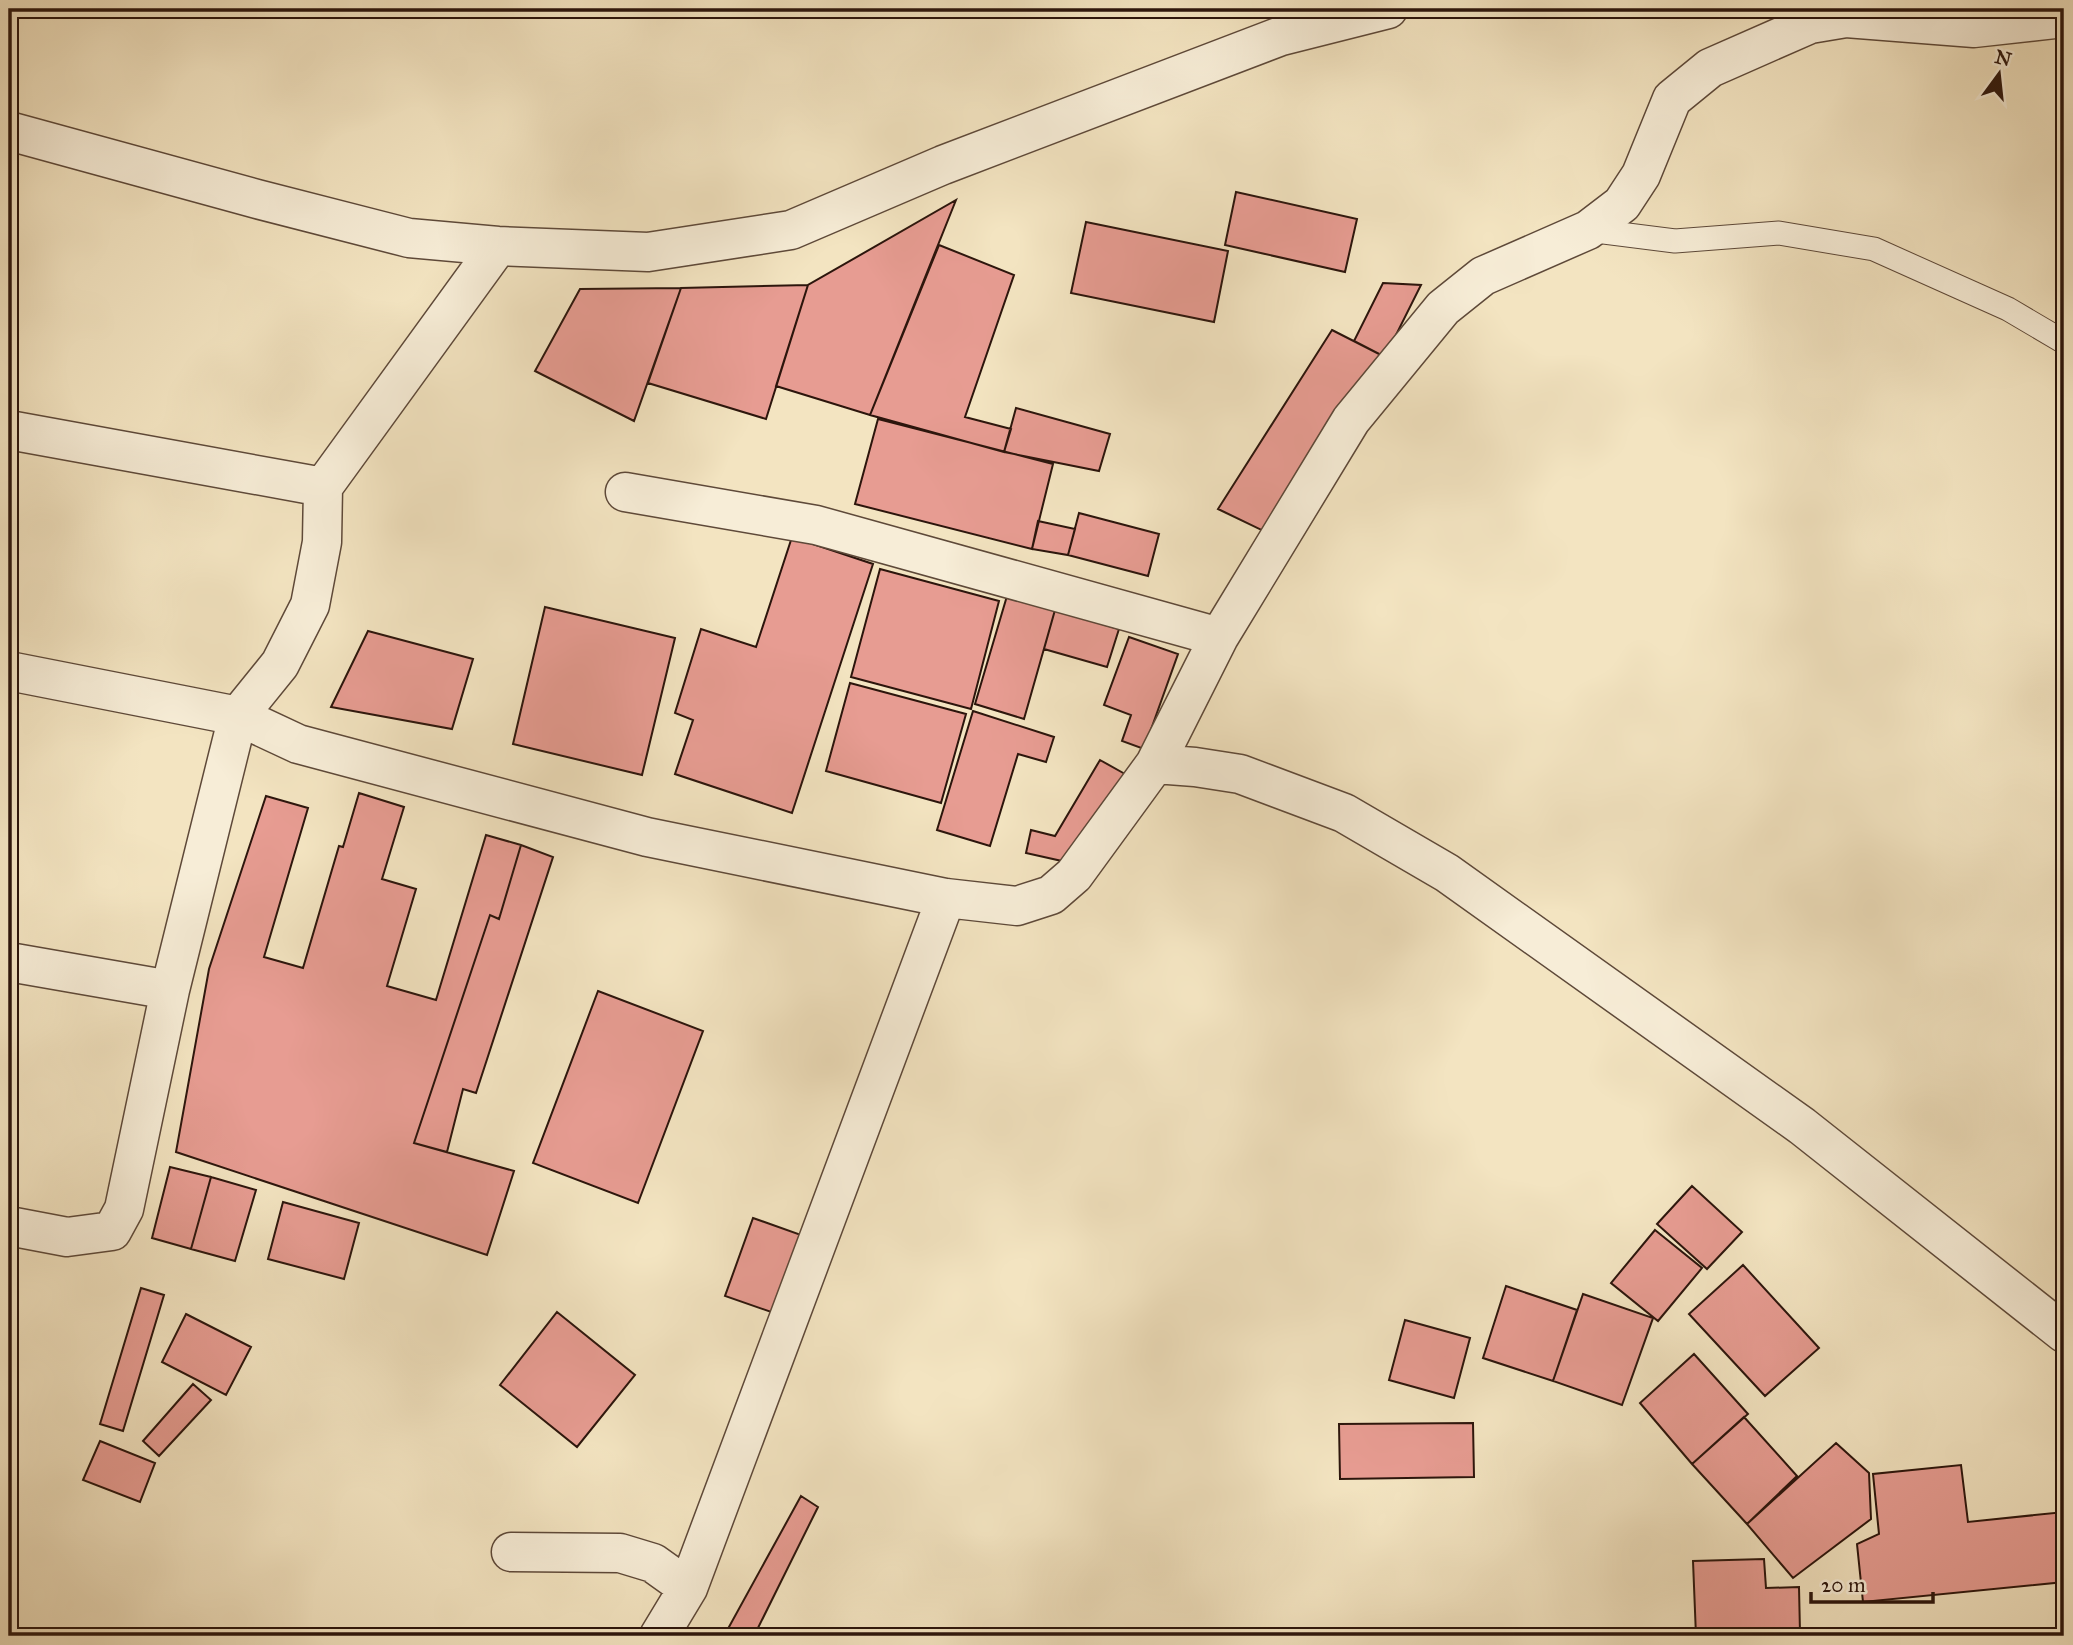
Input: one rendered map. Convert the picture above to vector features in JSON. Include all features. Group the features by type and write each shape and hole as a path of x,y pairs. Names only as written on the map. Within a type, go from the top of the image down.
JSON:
{"street":[{"path":"9,131 409,238 498,246 648,252 791,230 1277,22 1388,9"},
{"path":"9,671 238,716 298,744 647,837 946,898 1017,906 1051,895 1074,875 1155,764 1219,637 1351,420 1443,308 1483,276 1588,230 1622,204 1641,175 1672,99 1710,68 1838,13 1974,28 2064,18"},
{"path":"9,1226 67,1237 112,1231 124,1209 170,990 238,716 281,664 310,605 321,542 323,487 498,246"},
{"path":"9,430 323,487"},
{"path":"625,492 816,525 1219,637"},
{"path":"1155,764 1240,774 1344,813 1447,873 1802,1126 2064,1333"},
{"path":"659,1636 688,1588 946,898"},
{"path":"9,962 170,990"},
{"path":"511,1552 620,1553 653,1563 688,1588"}],"lane":[{"path":"1588,230 1675,241 1779,233 1874,249 2008,309 2064,342"}],"building":[{"path":"1236,192 1357,219 1345,272 1225,245"},
{"path":"956,200 870,415 776,386 808,285"},
{"path":"1086,222 1228,251 1214,322 1071,293"},
{"path":"939,245 1014,275 965,417 1011,429 1004,452 870,415"},
{"path":"1383,283 1421,285 1385,357 1354,341"},
{"path":"808,285 766,419 648,383 681,288"},
{"path":"681,288 634,421 535,371 580,289"},
{"path":"1332,330 1385,357 1272,535 1218,509"},
{"path":"1016,408 1110,434 1099,471 1004,452"},
{"path":"878,419 1053,464 1032,549 855,504"},
{"path":"1079,513 1159,534 1148,576 1068,555"},
{"path":"1038,521 1075,529 1068,555 1032,549"},
{"path":"792,537 873,564 792,813 675,774 693,720 675,713 701,629 756,647"},
{"path":"880,569 999,601 971,709 851,677"},
{"path":"1007,596 1055,610 1024,719 975,704"},
{"path":"545,607 675,638 642,775 513,744"},
{"path":"1055,610 1119,629 1107,667 1044,649"},
{"path":"368,631 473,659 452,729 331,707"},
{"path":"1129,637 1178,654 1144,749 1122,741 1131,715 1104,705"},
{"path":"850,683 966,714 941,803 826,771"},
{"path":"973,711 1054,737 1046,762 1018,754 990,846 937,830"},
{"path":"1100,760 1125,774 1071,863 1026,853 1031,830 1055,836"},
{"path":"359,793 404,807 382,879 416,889 387,986 436,1000 486,835 521,845 499,919 490,915 414,1143 514,1171 487,1255 176,1152 209,969 266,796 308,808 264,957 303,968 339,846 343,847"},
{"path":"521,845 553,857 476,1093 463,1089 447,1152 414,1143 490,915 499,919"},
{"path":"598,991 703,1031 638,1203 533,1163"},
{"path":"170,1167 211,1177 191,1249 152,1238"},
{"path":"211,1177 256,1190 235,1261 191,1249"},
{"path":"1692,1186 1742,1232 1707,1269 1657,1224"},
{"path":"283,1202 359,1223 344,1279 268,1259"},
{"path":"753,1218 804,1236 777,1314 725,1296"},
{"path":"1655,1230 1702,1268 1658,1321 1611,1283"},
{"path":"1743,1265 1819,1348 1765,1396 1689,1314"},
{"path":"1506,1286 1577,1310 1553,1381 1483,1358"},
{"path":"141,1288 164,1295 123,1431 100,1424"},
{"path":"1583,1294 1653,1318 1622,1405 1553,1381"},
{"path":"557,1312 635,1375 577,1447 500,1385"},
{"path":"186,1314 251,1347 226,1395 162,1362"},
{"path":"1405,1320 1470,1338 1454,1398 1389,1380"},
{"path":"1694,1354 1748,1414 1692,1464 1640,1403"},
{"path":"193,1384 211,1400 159,1456 143,1441"},
{"path":"1744,1417 1797,1476 1747,1524 1692,1464"},
{"path":"1473,1423 1474,1477 1340,1479 1339,1424"},
{"path":"100,1441 155,1463 140,1502 83,1480"},
{"path":"1836,1443 1869,1473 1871,1519 1793,1578 1747,1524"},
{"path":"1961,1465 1968,1522 2064,1512 2064,1582 1863,1602 1857,1544 1879,1534 1873,1474"},
{"path":"801,1496 818,1507 754,1636 724,1636"},
{"path":"1764,1559 1766,1588 1799,1587 1800,1633 1696,1636 1693,1561"}]}
